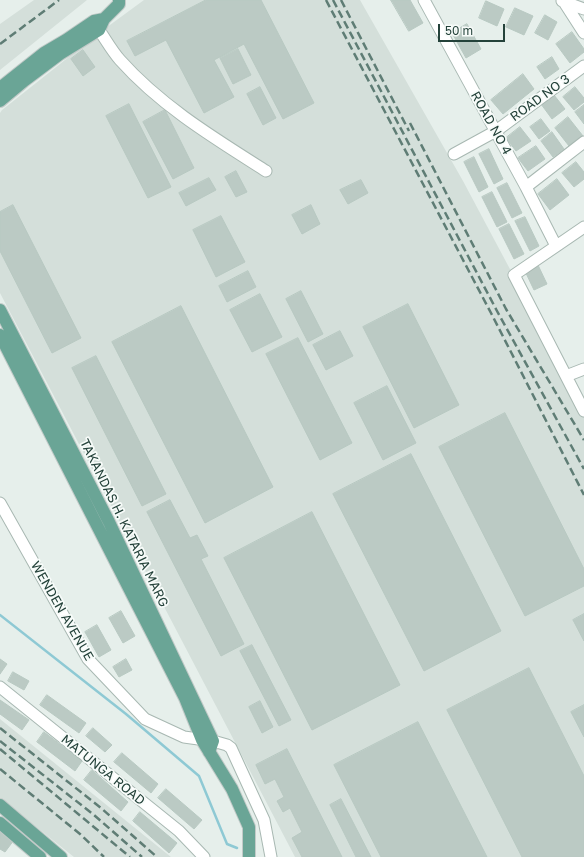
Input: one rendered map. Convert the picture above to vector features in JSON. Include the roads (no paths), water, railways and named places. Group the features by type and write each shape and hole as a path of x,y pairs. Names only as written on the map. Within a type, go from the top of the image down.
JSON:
{"main road":[{"path":"0,101 44,53 68,44 94,21 101,24 116,8 120,1"},
{"path":"0,88 30,70"},
{"name":"TAKANDAS H. KATARIA MARG","path":"0,310 188,697 207,740 209,752 232,789 249,827 249,857"},
{"name":"TAKANDAS H. KATARIA MARG","path":"0,335 137,591"},
{"path":"0,805 61,857"},
{"path":"0,823 40,857"}],"street":[{"name":"ROAD NO 4","path":"424,0 496,131 556,246"},
{"path":"561,1 584,9"},
{"path":"561,1 584,33"},
{"path":"101,24 119,59 148,88 176,112 266,171"},
{"name":"ROAD NO 3","path":"454,154 496,131 584,66"},
{"path":"526,187 584,142"},
{"path":"584,227 514,275 584,411"},
{"path":"566,376 584,369"},
{"name":"WENDEN AVENUE","path":"0,503 88,658 146,719 184,737 207,740 228,745 231,748 264,820 271,857"},
{"name":"MATUNGA ROAD","path":"0,687 179,831 204,857"}],"waterway":[{"path":"0,615 126,714 199,776 227,844 237,848"}],"railway":[{"path":"0,44 59,0"},
{"path":"326,0 491,313 584,495"},
{"path":"333,0 497,311 584,469"},
{"path":"341,0 409,131"},
{"path":"410,123 506,309 584,440"},
{"path":"0,728 101,808 157,857"},
{"path":"0,741 94,815 142,857"},
{"path":"0,749 130,857"},
{"path":"0,769 80,834 104,857"}]}
